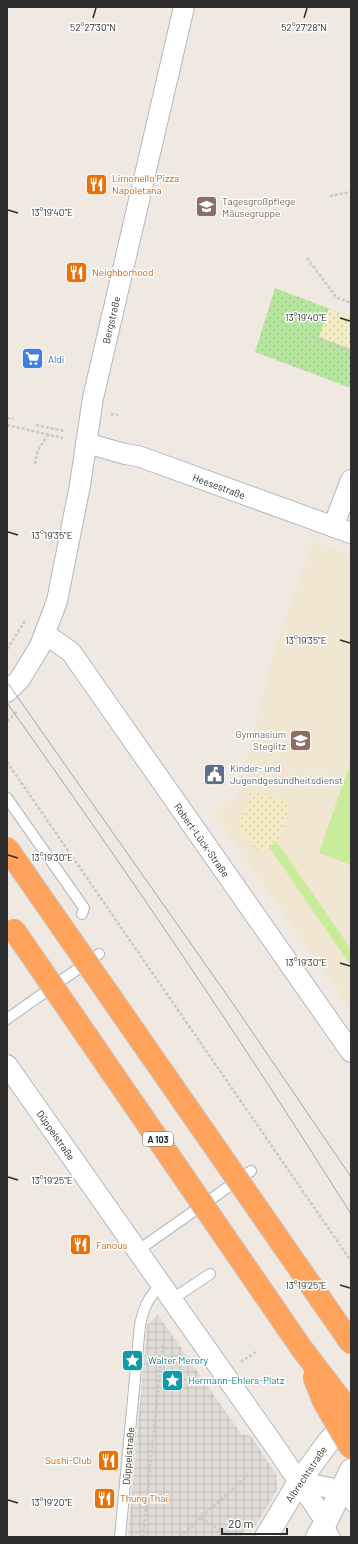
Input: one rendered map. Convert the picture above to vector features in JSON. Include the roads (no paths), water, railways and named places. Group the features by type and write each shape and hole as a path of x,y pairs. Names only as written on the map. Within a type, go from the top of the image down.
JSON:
{"highway":[{"path":"7,848 351,1343"},
{"name":"A 103","path":"14,930 302,1349"},
{"path":"302,1349 351,1414"},
{"path":"302,1349 324,1402 351,1448"}],"main road":[{"name":"Albrechtstraße","path":"266,1537 299,1482 351,1414"},
{"path":"326,1532 346,1498 351,1470"}],"street":[{"name":"Bergstraße","path":"7,692 20,679 40,646 57,601 80,485 93,398 184,7"},
{"name":"Heesestraße","path":"86,443 125,454 138,456 342,530"},
{"path":"342,530 351,480"},
{"name":"Robert-Lück-Straße","path":"45,634 71,652 351,1052"},
{"name":"Düppelstraße","path":"7,1064 299,1482 326,1532"},
{"path":"299,1482 346,1498"}],"lane":[{"path":"7,798 84,908 82,914"},
{"path":"7,1019 99,954"},
{"path":"137,1251 251,1171"},
{"path":"166,1292 210,1274"},
{"name":"Düppelstraße","path":"120,1537 140,1325 143,1310 148,1300 166,1292"}],"tram line":[{"path":"7,682 236,1008 351,1177"},
{"path":"7,703 183,956 268,1084 351,1214"}],"place":[{"name":"Limonello Pizza Napoletana","path":"96,184"},
{"name":"Tagesgroßpflege Mäusegruppe","path":"206,207"},
{"name":"Neighborhood","path":"76,272"},
{"name":"Aldi","path":"33,359"},
{"name":"Gymnasium Steglitz","path":"301,740"},
{"name":"Kinder- und Jugendgesundheitsdienst","path":"214,774"},
{"name":"Fanous","path":"81,1245"},
{"name":"Walter Merory","path":"132,1360"},
{"name":"Hermann-Ehlers-Platz","path":"173,1380"},
{"name":"Sushi-Club","path":"108,1460"},
{"name":"Thung Thai","path":"104,1498"}]}
